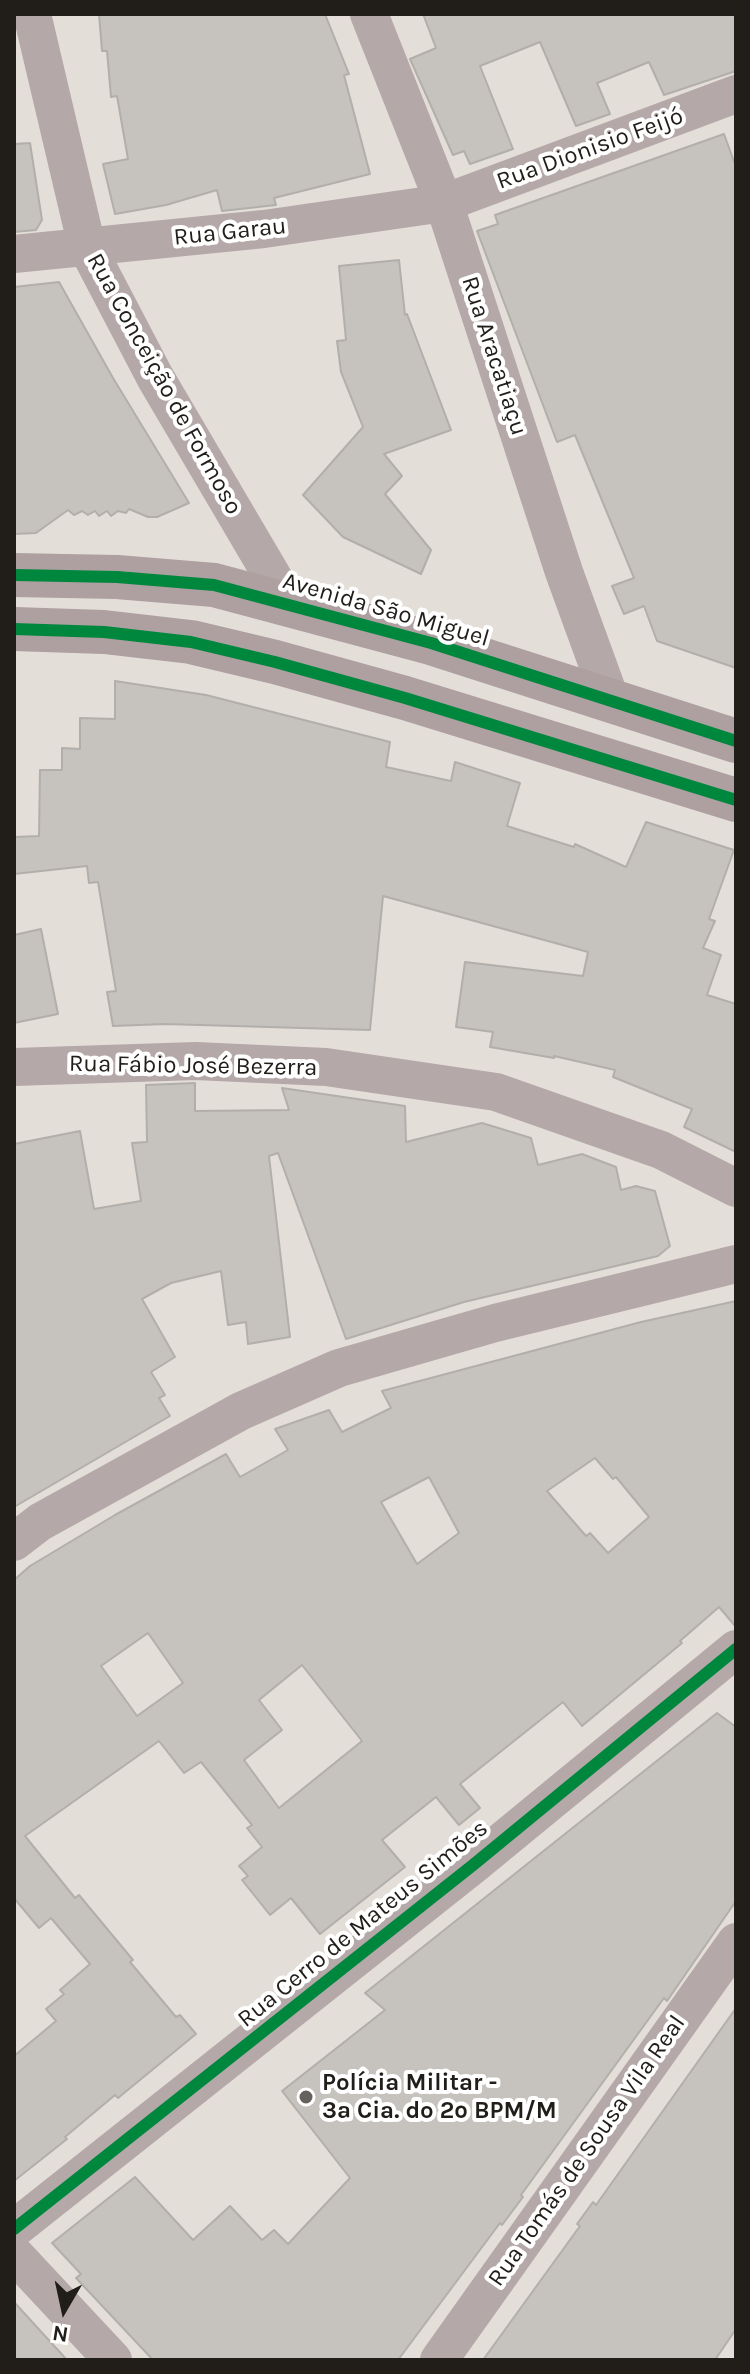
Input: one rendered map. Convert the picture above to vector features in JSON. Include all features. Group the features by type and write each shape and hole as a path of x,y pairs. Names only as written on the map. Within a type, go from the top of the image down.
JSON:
{"main road":[{"name":"Avenida São Miguel","path":"14,575 117,577 214,585 431,643 736,741"},
{"path":"14,629 104,632 191,642 405,698 736,800"}],"street":[{"name":"Rua Conceição de Formoso","path":"32,14 87,247 155,377 288,603"},
{"name":"Rua Aracatiaçu","path":"369,14 444,203 564,572 611,701"},
{"name":"Rua Dionisio Feijó","path":"444,203 736,95"},
{"name":"Rua Garau","path":"14,254 264,229 444,203"},
{"name":"Rua Fábio José Bezerra","path":"14,1067 196,1061 311,1066 496,1092 661,1150 736,1188"},
{"path":"14,1542 40,1522 241,1411 339,1368 495,1323 736,1264"},
{"name":"Rua Cerro de Mateus Simões","path":"14,2229 473,1865 736,1649"},
{"name":"Rua Tomás de Sousa Vila Real","path":"439,2360 736,1942"},
{"path":"14,2254 113,2360"}],"building":[{"path":"99,14 325,14 349,74 344,75 370,174 274,198 276,205 222,211 217,190 166,205 115,214 103,164 128,159 117,96 111,97 107,51 102,51"},
{"path":"423,14 736,14 736,71 664,95 649,62 597,83 610,114 576,126 540,42 480,66 513,149 470,164 464,151 453,155 410,59 436,48"},
{"path":"724,134 736,167 736,668 657,641 644,606 624,614 612,586 634,578 575,435 557,442 477,231 498,224 495,215"},
{"path":"30,143 42,220 36,230 14,232 14,144"},
{"path":"399,260 405,315 451,430 384,454 402,476 385,494 431,550 421,574 343,537 303,495 363,427 341,372 337,341 346,340 339,266"},
{"path":"59,282 189,503 157,517 148,517 129,509 126,513 118,511 111,516 107,511 99,516 95,511 88,515 82,511 74,515 68,510 36,533 14,534 14,287"},
{"path":"115,681 206,695 390,742 386,767 451,781 455,762 520,783 507,826 574,847 575,844 626,867 646,822 734,850 709,919 715,921 703,948 721,955 707,995 736,1004 736,1152 684,1127 692,1109 613,1077 615,1070 554,1056 490,1047 493,1032 456,1027 465,962 583,976 588,952 383,896 370,1030 165,1024 113,1026 107,992 116,991 98,882 89,883 87,866 14,874 14,837 39,836 40,770 62,770 62,748 80,749 80,718 115,719"},
{"path":"41,929 58,1014 14,1023 14,935"},
{"path":"195,1083 195,1111 289,1110 282,1088 405,1106 406,1142 482,1123 531,1138 538,1165 582,1154 616,1167 621,1190 636,1186 655,1191 670,1246 658,1256 464,1302 346,1339 278,1153 269,1156 290,1337 248,1344 246,1322 228,1325 221,1271 171,1283 142,1299 175,1357 151,1372 165,1395 159,1398 170,1416 14,1507 14,1144 80,1131 94,1209 141,1201 132,1143 147,1142 146,1085"},
{"path":"736,1301 736,1627 719,1607 680,1641 682,1643 582,1726 563,1702 460,1784 480,1808 459,1825 436,1797 382,1840 405,1867 320,1934 291,1898 270,1915 242,1880 248,1876 239,1866 262,1847 247,1828 252,1825 201,1762 184,1773 159,1741 25,1836 75,1898 79,1895 176,2017 180,2015 196,2034 118,2098 115,2095 14,2181 14,2056 56,2021 46,2009 64,1994 60,1990 90,1964 51,1918 39,1928 14,1898 14,1580 30,1566 115,1515 226,1454 240,1477 288,1450 275,1429 329,1410 342,1432 391,1408 382,1391 641,1322","holes":["595,1458 613,1479 616,1477 649,1517 608,1553 590,1533 586,1536 547,1491","429,1477 459,1533 417,1564 381,1502","148,1633 183,1683 137,1716 101,1666","302,1665 362,1741 279,1808 244,1760 282,1730 259,1700"]},
{"path":"717,1713 736,1727 736,1901 667,2001 664,1998 521,2195 523,2197 502,2225 500,2223 398,2360 153,2360 76,2278 81,2274 52,2243 135,2177 193,2240 230,2206 262,2240 274,2230 288,2244 350,2178 282,2091 385,2010 365,1993"},
{"path":"736,2008 736,2329 715,2360 483,2360 580,2226 577,2224 593,2202 596,2205"},
{"path":"14,2302 67,2360 14,2360"}],"cycle path":[{"path":"14,575 117,577 214,585 431,643 736,741"},
{"path":"14,629 104,632 191,642 405,698 736,800"},
{"path":"14,2229 473,1865 736,1649"}],"place":[{"name":"Polícia Militar - 3ª Cia. do 2º BPM/M","path":"306,2097"}]}
